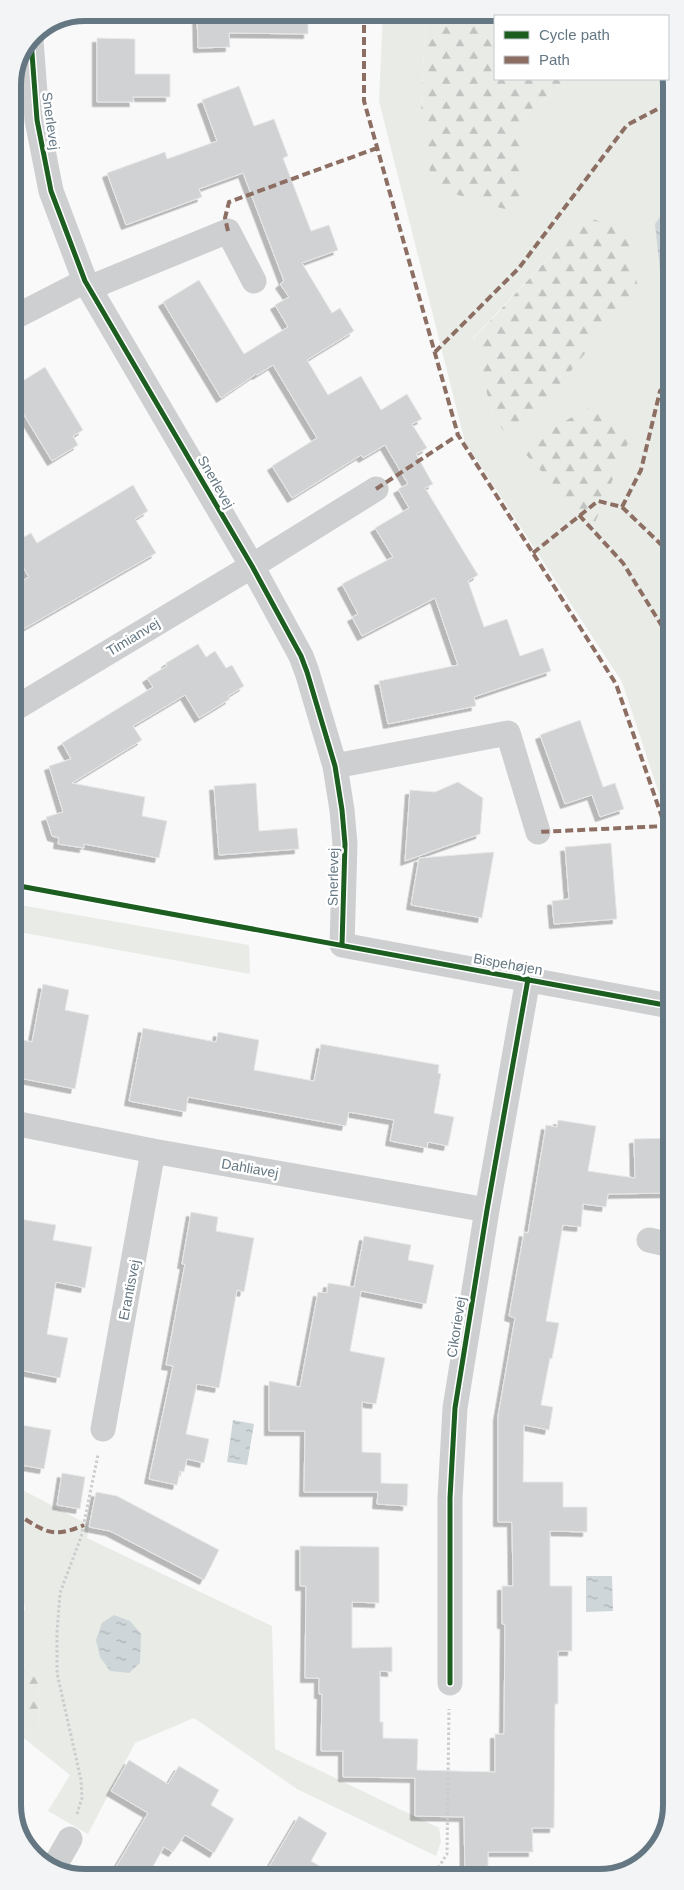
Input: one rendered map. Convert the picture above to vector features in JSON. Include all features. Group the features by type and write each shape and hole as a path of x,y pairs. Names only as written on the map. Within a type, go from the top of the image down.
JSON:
{"street":[{"name":"Snerlevej","path":"32,51 37,120 51,191 87,285 252,566 307,672 335,766 342,810 345,844 342,945"},
{"path":"21,314 87,285 228,231 254,280"},
{"path":"252,566 376,489"},
{"name":"Timianvej","path":"21,704 252,566"},
{"path":"335,766 508,733 538,832"},
{"name":"Bispehøjen","path":"342,945 663,1005"},
{"name":"Cikorievej","path":"450,1683 450,1498 455,1408 487,1210 528,979"},
{"name":"Dahliavej","path":"21,1124 153,1151 487,1210"},
{"name":"Erantisvej","path":"103,1429 153,1151"},
{"path":"57,1862 70,1839"}],"path":[{"path":"70,1839 82,1798 81,1780 57,1673 57,1632 60,1594 81,1537 103,1429"},
{"path":"437,1869 447,1854 450,1683"}],"green space":[{"path":"383,21 426,21 421,110 521,214 521,119 565,80 662,80 663,806 622,682 465,442 379,101","holes":["587,217 494,420 473,338"]},
{"path":"426,21 494,21 494,80 565,80 521,119 521,214 432,187 421,110"},
{"path":"587,217 626,231 638,287 526,427 506,433 494,420 473,339"},
{"path":"599,402 630,438 593,527 519,447"},
{"path":"21,905 249,945 250,974 21,932"},
{"path":"21,1489 89,1525 87,1538 272,1626 275,1749 439,1828 441,1842 436,1856 297,1789 194,1718 135,1743 88,1834 48,1811 70,1775 21,1736 40,1723 38,1679 21,1662 21,1615 25,1609 21,1581"},
{"path":"21,1662 38,1679 40,1723 21,1734"}],"water":[{"path":"663,213 663,297 655,224"},
{"path":"233,1420 254,1424 247,1465 227,1462"},
{"path":"586,1576 612,1576 613,1611 586,1612"},
{"path":"114,1615 130,1621 141,1634 140,1663 129,1673 110,1671 100,1657 96,1640 102,1623"}],"building":[{"path":"197,21 308,21 308,34 229,33 230,47 198,48"},
{"path":"97,38 135,39 135,74 170,74 170,97 133,97 134,102 97,102"},
{"path":"239,86 254,126 274,119 288,156 283,158 311,231 329,225 338,250 302,263 332,313 340,308 354,331 307,360 328,395 361,376 381,410 407,394 422,419 412,424 427,448 416,454 433,484 425,488 478,575 468,581 484,627 507,619 520,656 543,648 551,671 474,697 476,706 388,724 379,681 458,665 435,598 362,636 352,617 358,614 342,584 393,557 375,528 409,508 398,489 408,484 385,445 363,458 361,455 292,498 272,466 317,438 273,365 256,374 221,398 163,302 199,280 244,354 288,327 275,305 289,297 280,284 284,281 243,173 199,189 202,197 126,225 107,173 165,152 167,159 217,141 202,100"},
{"path":"45,367 83,430 73,436 78,445 52,461 21,410 21,382"},
{"path":"133,485 148,511 135,519 156,553 21,630 21,582 29,577 21,564 21,539 31,533 37,543"},
{"path":"198,644 206,657 215,651 226,668 232,665 244,686 228,696 230,699 199,718 185,695 133,726 142,740 72,783 145,797 142,816 167,821 159,858 84,844 84,848 58,844 59,838 52,836 46,817 63,812 49,766 71,759 62,743 153,687 147,678 167,666 166,663"},
{"path":"580,720 603,787 615,783 624,809 600,817 592,795 565,804 540,735"},
{"path":"458,782 483,798 480,834 405,861 410,790 435,792"},
{"path":"256,783 259,831 297,828 299,849 219,855 214,786"},
{"path":"611,843 617,919 554,924 552,901 569,899 565,847"},
{"path":"494,852 482,918 411,905 419,858"},
{"path":"43,984 69,990 65,1010 89,1015 75,1089 21,1078 21,1040 32,1042"},
{"path":"143,1028 216,1042 218,1032 259,1040 254,1070 314,1081 321,1044 439,1065 438,1073 441,1074 434,1113 454,1117 448,1146 428,1142 427,1148 390,1141 394,1120 349,1112 346,1126 188,1097 186,1112 129,1101"},
{"path":"558,1120 596,1126 588,1171 635,1178 634,1139 663,1138 663,1193 608,1194 606,1207 583,1204 581,1227 563,1225 546,1321 559,1323 541,1405 553,1407 549,1430 524,1425 523,1482 563,1482 563,1507 587,1507 587,1532 550,1531 550,1586 572,1586 572,1651 558,1651 558,1704 555,1704 554,1828 532,1828 533,1852 488,1852 488,1869 465,1869 464,1817 415,1816 415,1778 343,1777 343,1751 321,1751 322,1694 319,1694 319,1678 305,1678 306,1586 300,1586 300,1546 379,1547 379,1603 352,1602 352,1648 392,1647 392,1672 380,1671 380,1722 383,1722 383,1738 418,1739 417,1770 495,1772 495,1734 504,1734 505,1624 502,1624 502,1586 513,1586 512,1522 498,1522 498,1416 515,1318 509,1316 524,1232 528,1233 546,1125 557,1127"},
{"path":"191,1212 218,1217 216,1231 254,1238 244,1292 237,1290 219,1388 197,1384 186,1434 209,1439 204,1463 187,1459 184,1472 180,1471 177,1485 149,1479 173,1366 166,1365 185,1264 182,1264"},
{"path":"21,1219 56,1225 53,1240 92,1247 85,1288 56,1282 47,1334 68,1338 60,1378 21,1370"},
{"path":"364,1236 411,1245 408,1260 434,1265 426,1304 361,1291 350,1351 385,1358 376,1404 362,1402 362,1452 381,1453 381,1483 408,1484 407,1506 377,1504 378,1492 304,1492 305,1431 269,1431 269,1381 300,1387 318,1292 327,1293 328,1283 354,1287"},
{"path":"21,1425 51,1430 44,1469 21,1465"},
{"path":"62,1473 85,1477 80,1509 57,1505"},
{"path":"96,1492 117,1496 219,1550 204,1580 110,1531 89,1527"},
{"path":"129,1760 168,1784 179,1766 219,1790 211,1805 234,1819 214,1853 185,1835 173,1852 164,1847 152,1869 115,1869 148,1813 111,1791"},
{"path":"299,1816 327,1833 311,1861 325,1869 268,1869"}],"marked path":[{"path":"364,21 364,101 458,435 616,684 663,820"},
{"path":"435,352 519,268 627,125 663,106"},
{"path":"228,231 225,218 229,202 377,148"},
{"path":"533,553 598,501 622,507 641,470 660,391 663,388"},
{"path":"376,489 458,435"},
{"path":"622,507 663,546"},
{"path":"579,515 623,563 663,628"},
{"path":"538,832 663,826"},
{"path":"21,1516 41,1528 55,1532 63,1532 84,1525"}],"cycle path":[{"path":"32,51 37,120 51,191 85,281 252,566 301,656 307,672 335,766 342,810 345,844 342,945"},
{"path":"21,886 663,1005"},
{"path":"450,1683 450,1498 455,1408 487,1210 528,979"}]}
